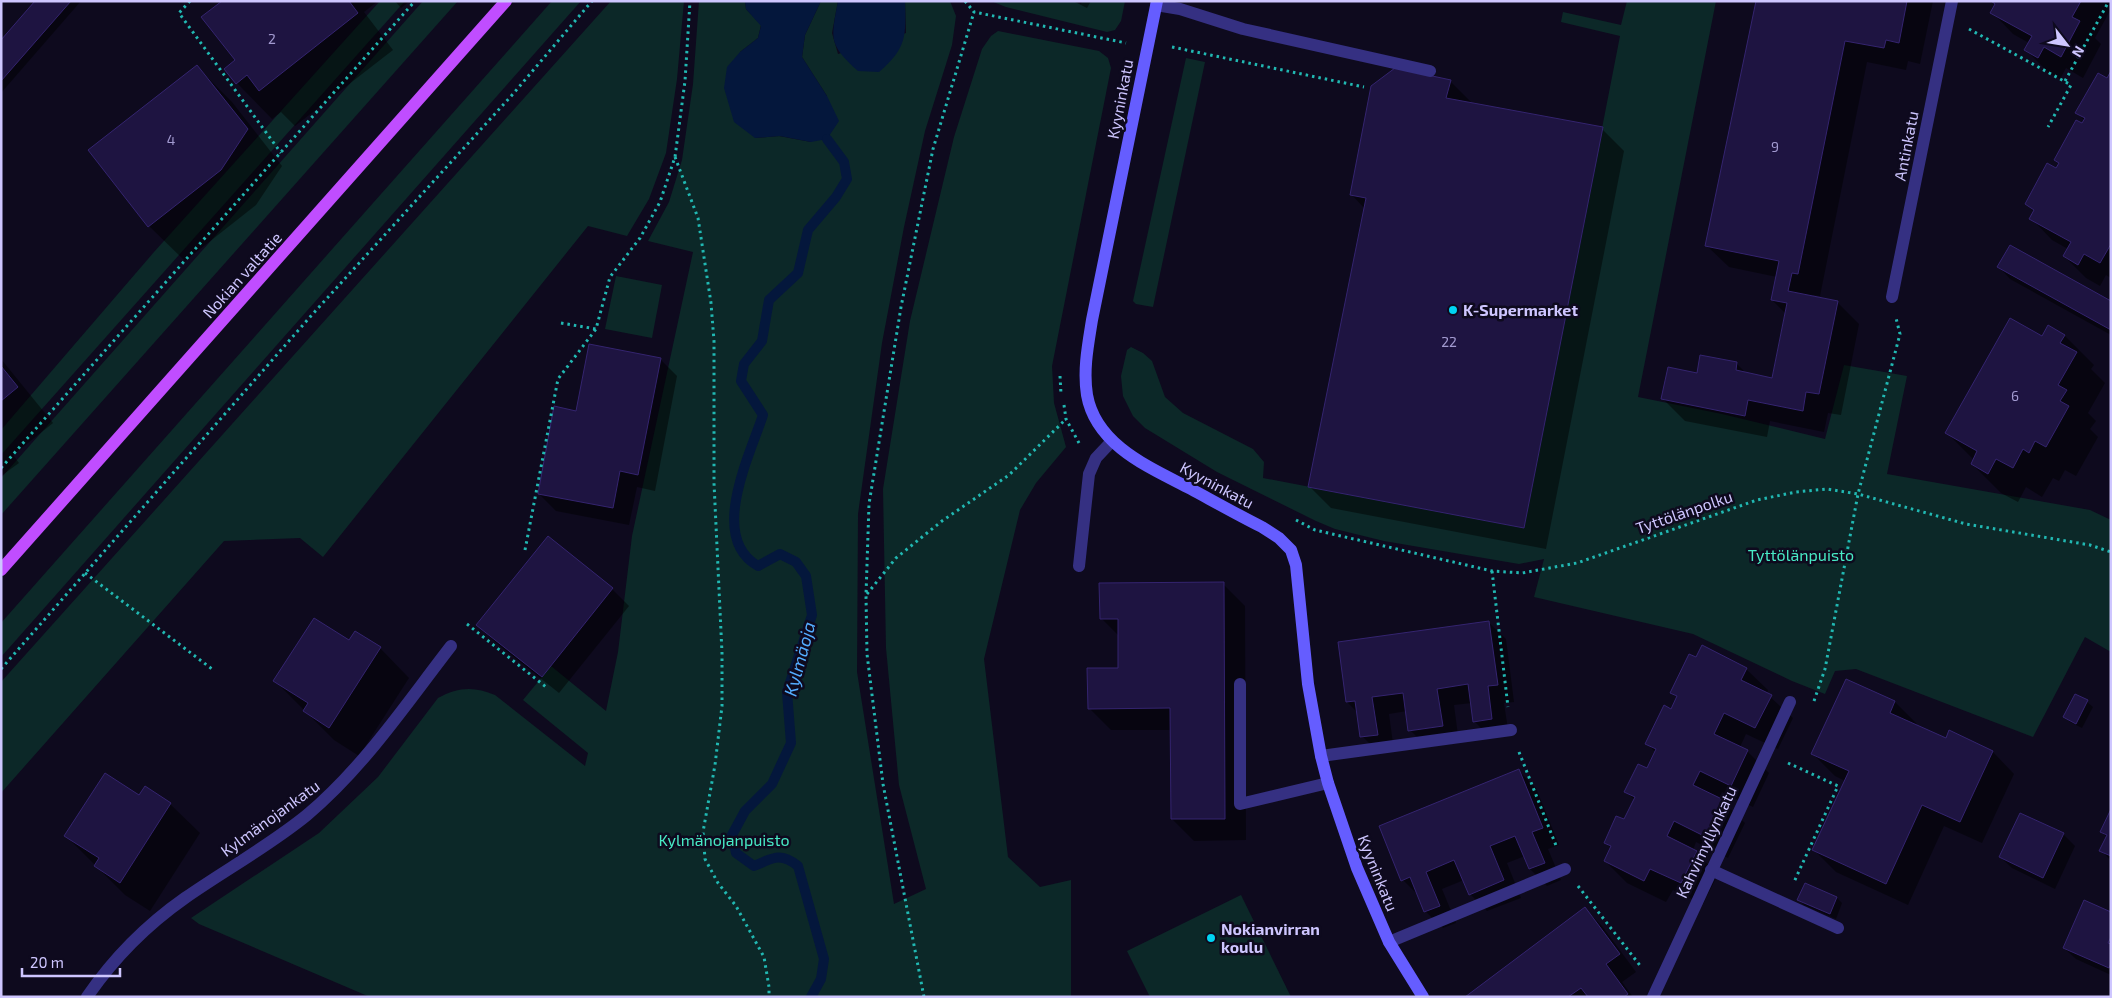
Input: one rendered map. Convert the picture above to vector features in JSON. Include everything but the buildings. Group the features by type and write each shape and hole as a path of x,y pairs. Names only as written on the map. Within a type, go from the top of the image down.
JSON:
{"main road":[{"name":"Nokian valtatie","path":"1,570 506,1"}],"street":[{"name":"Antinkatu","path":"1892,297 1952,1"},
{"name":"Kyyninkatu","path":"1156,3 1092,320 1084,369 1088,397 1099,424 1112,441 1137,461 1262,527 1279,538 1291,550 1299,578 1308,684 1321,756 1328,783 1357,868 1389,942 1422,997"},
{"path":"1156,3 1180,8 1243,29 1430,71"},
{"path":"1079,566 1089,474 1096,458 1112,441"},
{"name":"Kylmänojankatu","path":"87,997 121,955 159,919 184,899 305,816 334,790 383,734 451,646"},
{"path":"1240,684 1240,804 1328,783"},
{"name":"Kahvimyllynkatu","path":"1655,992 1790,702"},
{"path":"1321,756 1511,730"},
{"path":"1389,942 1565,869"},
{"path":"1711,870 1838,928"}],"path":[{"path":"190,1 179,14 280,154"},
{"path":"1,468 415,1"},
{"path":"1,669 304,324 512,94 592,1"},
{"path":"525,550 558,379 596,329 610,277 640,238 660,202 675,157 685,81 690,1"},
{"path":"965,1 974,12 1147,47"},
{"path":"2065,81 2109,1"},
{"path":"924,997 883,784 866,654 869,504 901,307 933,149 974,12"},
{"path":"1964,26 2071,85 2048,127"},
{"path":"1172,47 1364,87"},
{"path":"675,157 698,218 711,304 714,341 714,483 722,653 722,706 715,765 703,832 705,859 718,883 746,923 764,957 769,997"},
{"path":"1812,706 1825,669 1858,494 1900,334 1892,297"},
{"path":"561,323 596,329"},
{"path":"866,595 896,558 942,521 1009,475 1066,419"},
{"name":"Tyttölänpolku","path":"1289,516 1316,530 1492,571 1522,573 1577,563 1757,500 1828,489 1858,494 1966,524 2090,545 2111,552"},
{"path":"1492,571 1511,730 1565,869 1655,992"},
{"path":"85,573 212,669"},
{"path":"467,624 546,687"},
{"path":"1784,904 1838,786 1788,762"}],"green space":[{"path":"380,1 405,1 1,455 1,430 154,252"},
{"path":"423,1 458,1 1,515 1,478"},
{"path":"552,1 581,1 1,657 1,623"},
{"path":"611,1 684,1 677,79 666,153 649,199 627,236 588,226 323,557 300,538 224,541 1,793 1,682"},
{"name":"Kylmänojanpuisto","path":"699,1 745,1 746,9 761,25 758,38 740,52 755,138 779,136 811,142 827,96 802,57 805,35 821,1 838,1 832,33 838,54 906,33 905,1 950,1 956,16 952,45 925,131 904,227 882,343 858,514 857,672 894,904 926,889 899,785 886,648 883,489 910,321 954,137 982,49 991,36 998,31 1099,51 1108,58 1111,68 1052,366 1054,403 1066,447 1036,483 1020,510 984,659 1008,857 1040,887 1071,880 1071,997 370,997 199,924 191,918 319,833 378,777 438,698 445,694 473,689 495,695 585,766 588,753 523,700 551,666 606,711 618,652 632,536 693,252 648,241 669,202 682,160 693,84"},
{"path":"991,1 1076,1 1081,4 1082,1 1125,1 1121,21 1115,30 1107,32 1006,7"},
{"name":"Tyttölänpuisto","path":"1627,1 1716,1 1638,397 1722,414 1825,439 1844,365 1907,376 1887,474 2090,510 2111,520 2111,652 2085,637 2033,737 1856,669 1835,671 1825,694 1792,681 1693,634 1534,597 1544,559 1519,564 1384,541 1335,529 1217,472 1145,428 1133,416 1123,396 1121,376 1127,350 1131,347 1143,353 1152,361 1165,397 1183,413 1253,449 1264,462 1263,478 1524,528 1620,36 1561,22 1563,12 1621,25"},
{"path":"1186,58 1205,62 1153,307 1136,304 1133,301"},
{"path":"616,276 662,285 652,338 605,329"},
{"path":"1241,895 1291,997 1150,997 1127,951"}],"water":[{"path":"745,1 821,1 805,35 802,57 827,96 839,121 827,139 811,142 780,136 755,138 734,122 724,88 727,67 740,52 758,38 761,26 746,9"},
{"path":"838,1 905,1 905,33 903,41 895,56 879,72 858,71 841,54 834,40 833,33"}],"waterway":[{"name":"Kylmäoja","path":"811,997 821,979 824,959 798,866 781,858 772,859 754,866 736,853 732,835 745,811 772,784 791,743 787,692 812,615 806,576 796,562 780,554 758,566 743,553 736,536 734,516 743,473 763,415 741,381 744,364 762,341 769,300 798,273 808,230 836,197 847,179 844,162 827,139"}],"place":[{"name":"K-Supermarket","path":"1453,310"},
{"name":"Nokianvirran koulu","path":"1211,938"}]}
